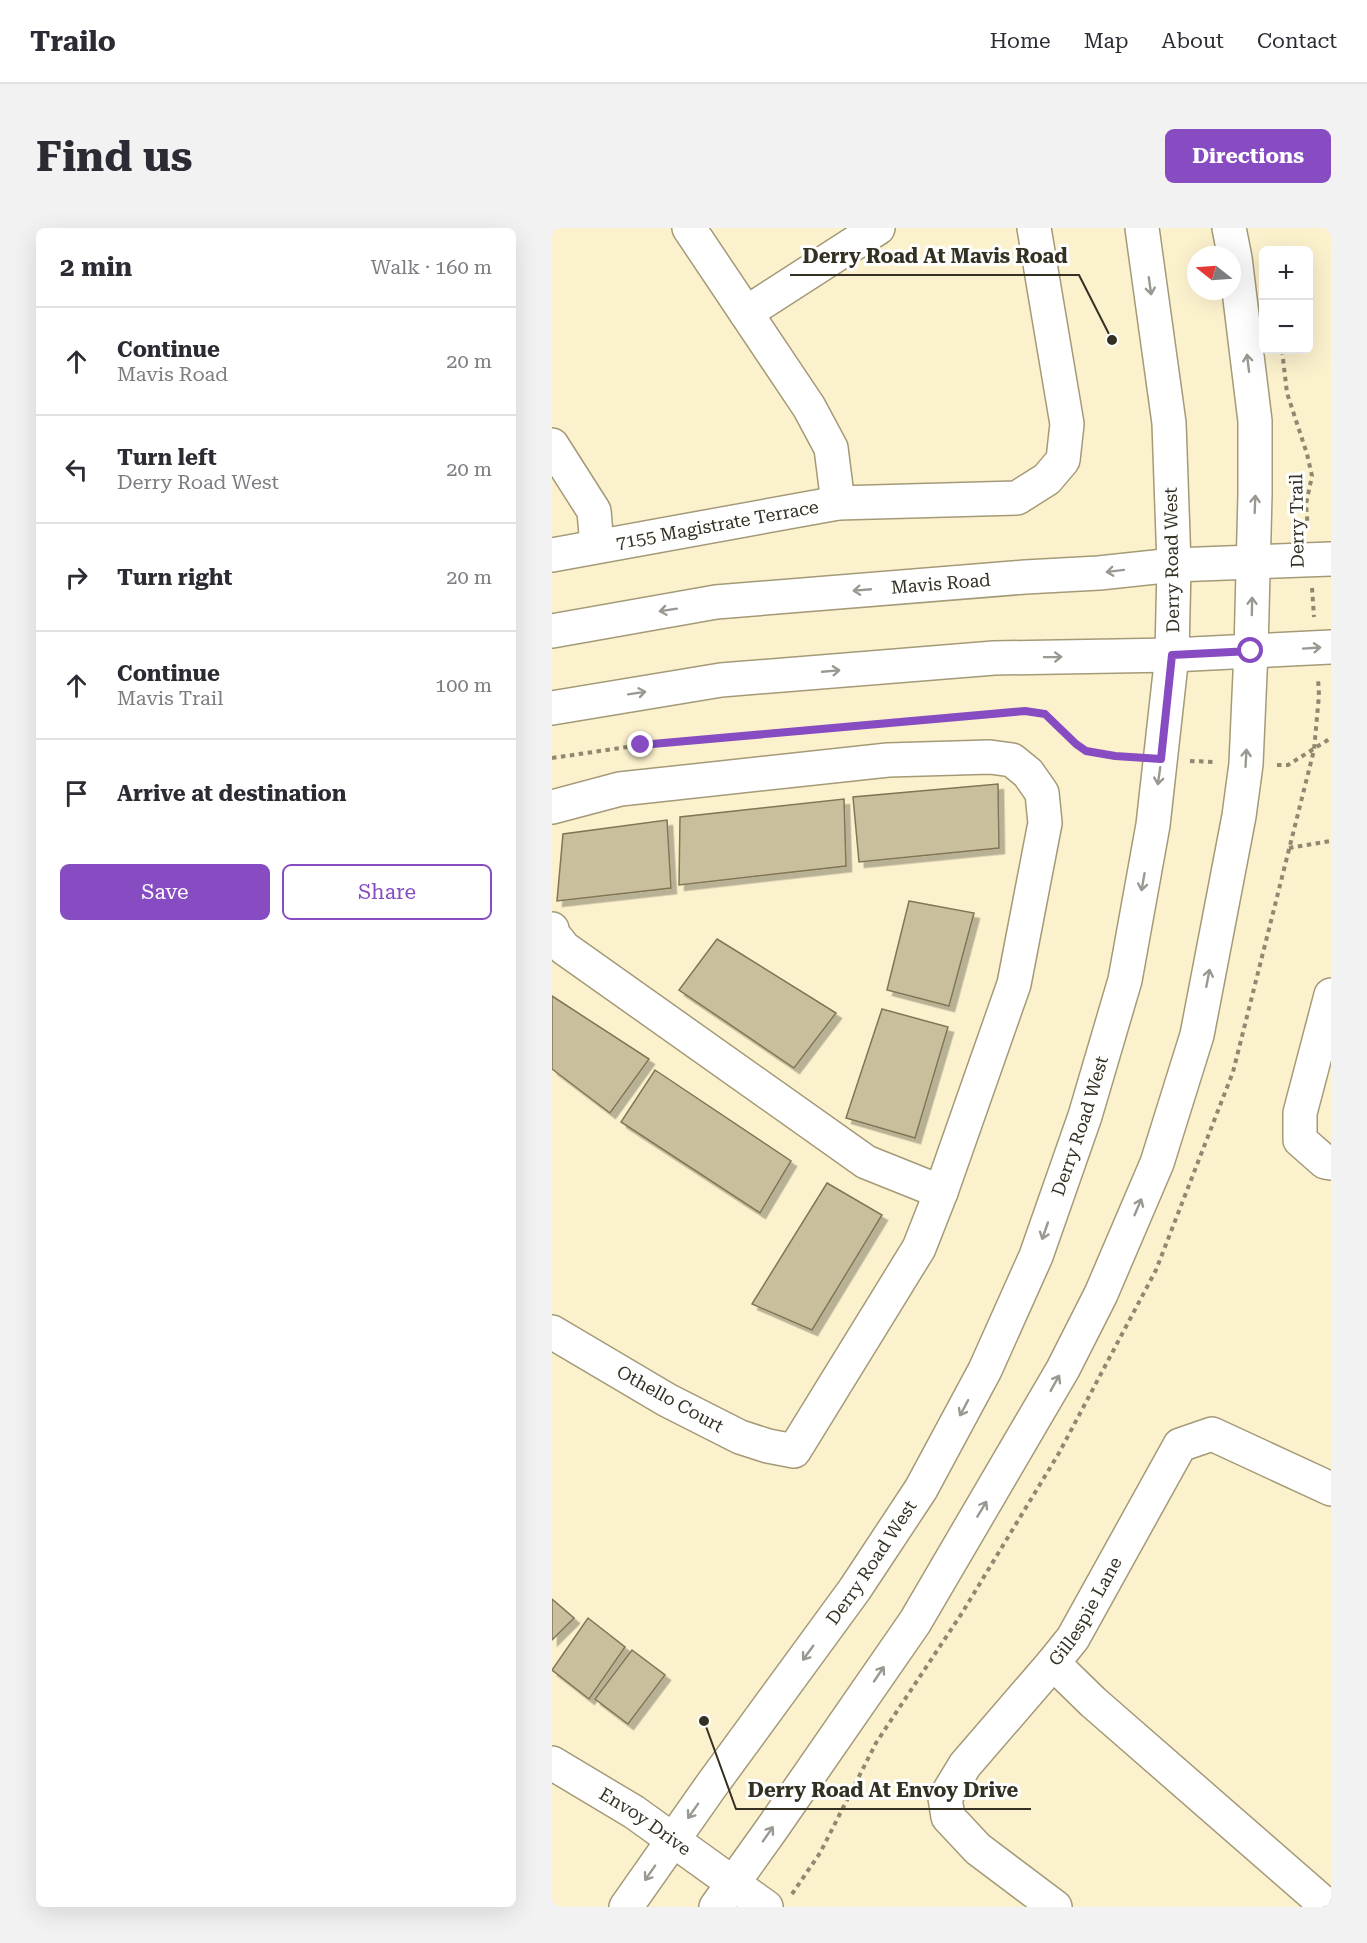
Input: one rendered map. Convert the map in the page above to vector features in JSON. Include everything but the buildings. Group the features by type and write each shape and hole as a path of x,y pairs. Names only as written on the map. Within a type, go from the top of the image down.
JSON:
{"main road":[{"name":"7155 Magistrate Terrace","path":"689,228 809,407 831,448 838,503"},
{"path":"746,313 878,228"},
{"name":"7155 Magistrate Terrace","path":"552,555 838,503 1017,498 1047,479 1063,460 1067,424 1034,228"},
{"name":"Derry Road West","path":"626,1907 855,1589 921,1488 990,1359 1036,1257 1085,1116 1125,980 1153,825 1172,655 1174,564 1169,423 1142,228"},
{"path":"725,1894 915,1622 1063,1369 1101,1294 1157,1163 1197,1035 1239,816 1246,764 1251,651 1255,421 1235,258 1229,228"},
{"name":"7155 Magistrate Terrace","path":"552,445 594,511 597,546"},
{"name":"Mavis Road","path":"552,631 716,602 1099,573 1174,564 1321,560"},
{"path":"552,708 733,679 994,658 1172,655 1324,648"},
{"path":"552,807 620,789 888,760 990,756 1012,760 1028,773 1042,793 1045,823 1014,984 941,1192 866,1162 564,948 553,934 552,929"},
{"path":"1331,995 1300,1113 1300,1140 1325,1162 1331,1163"},
{"name":"Othello Court","path":"552,1332 667,1400 740,1437 794,1451 919,1248 941,1192"},
{"name":"Gillespie Lane","path":"1328,1907 1093,1702 1053,1663 1072,1638 1180,1445 1212,1434 1331,1489"},
{"path":"1053,1663 965,1765 945,1798 948,1817 978,1849 1055,1907"},
{"name":"Envoy Drive","path":"552,1763 674,1839 725,1894 766,1907"}],"path":[{"name":"Derry Trail","path":"1282,354 1287,393 1312,476 1306,504 1321,560 1324,648 1319,695"},
{"path":"552,759 641,745 1025,711 1045,714 1086,751 1115,756 1288,765 1331,738"},
{"path":"1289,848 1331,841"}],"place":[{"name":"Derry Road At Mavis Road","path":"1112,340"},
{"name":"Derry Road At Envoy Drive","path":"704,1721"}],"route":[{"path":"641,745 1025,711 1045,714 1086,751 1115,756 1161,759 1172,655 1251,651"}]}
